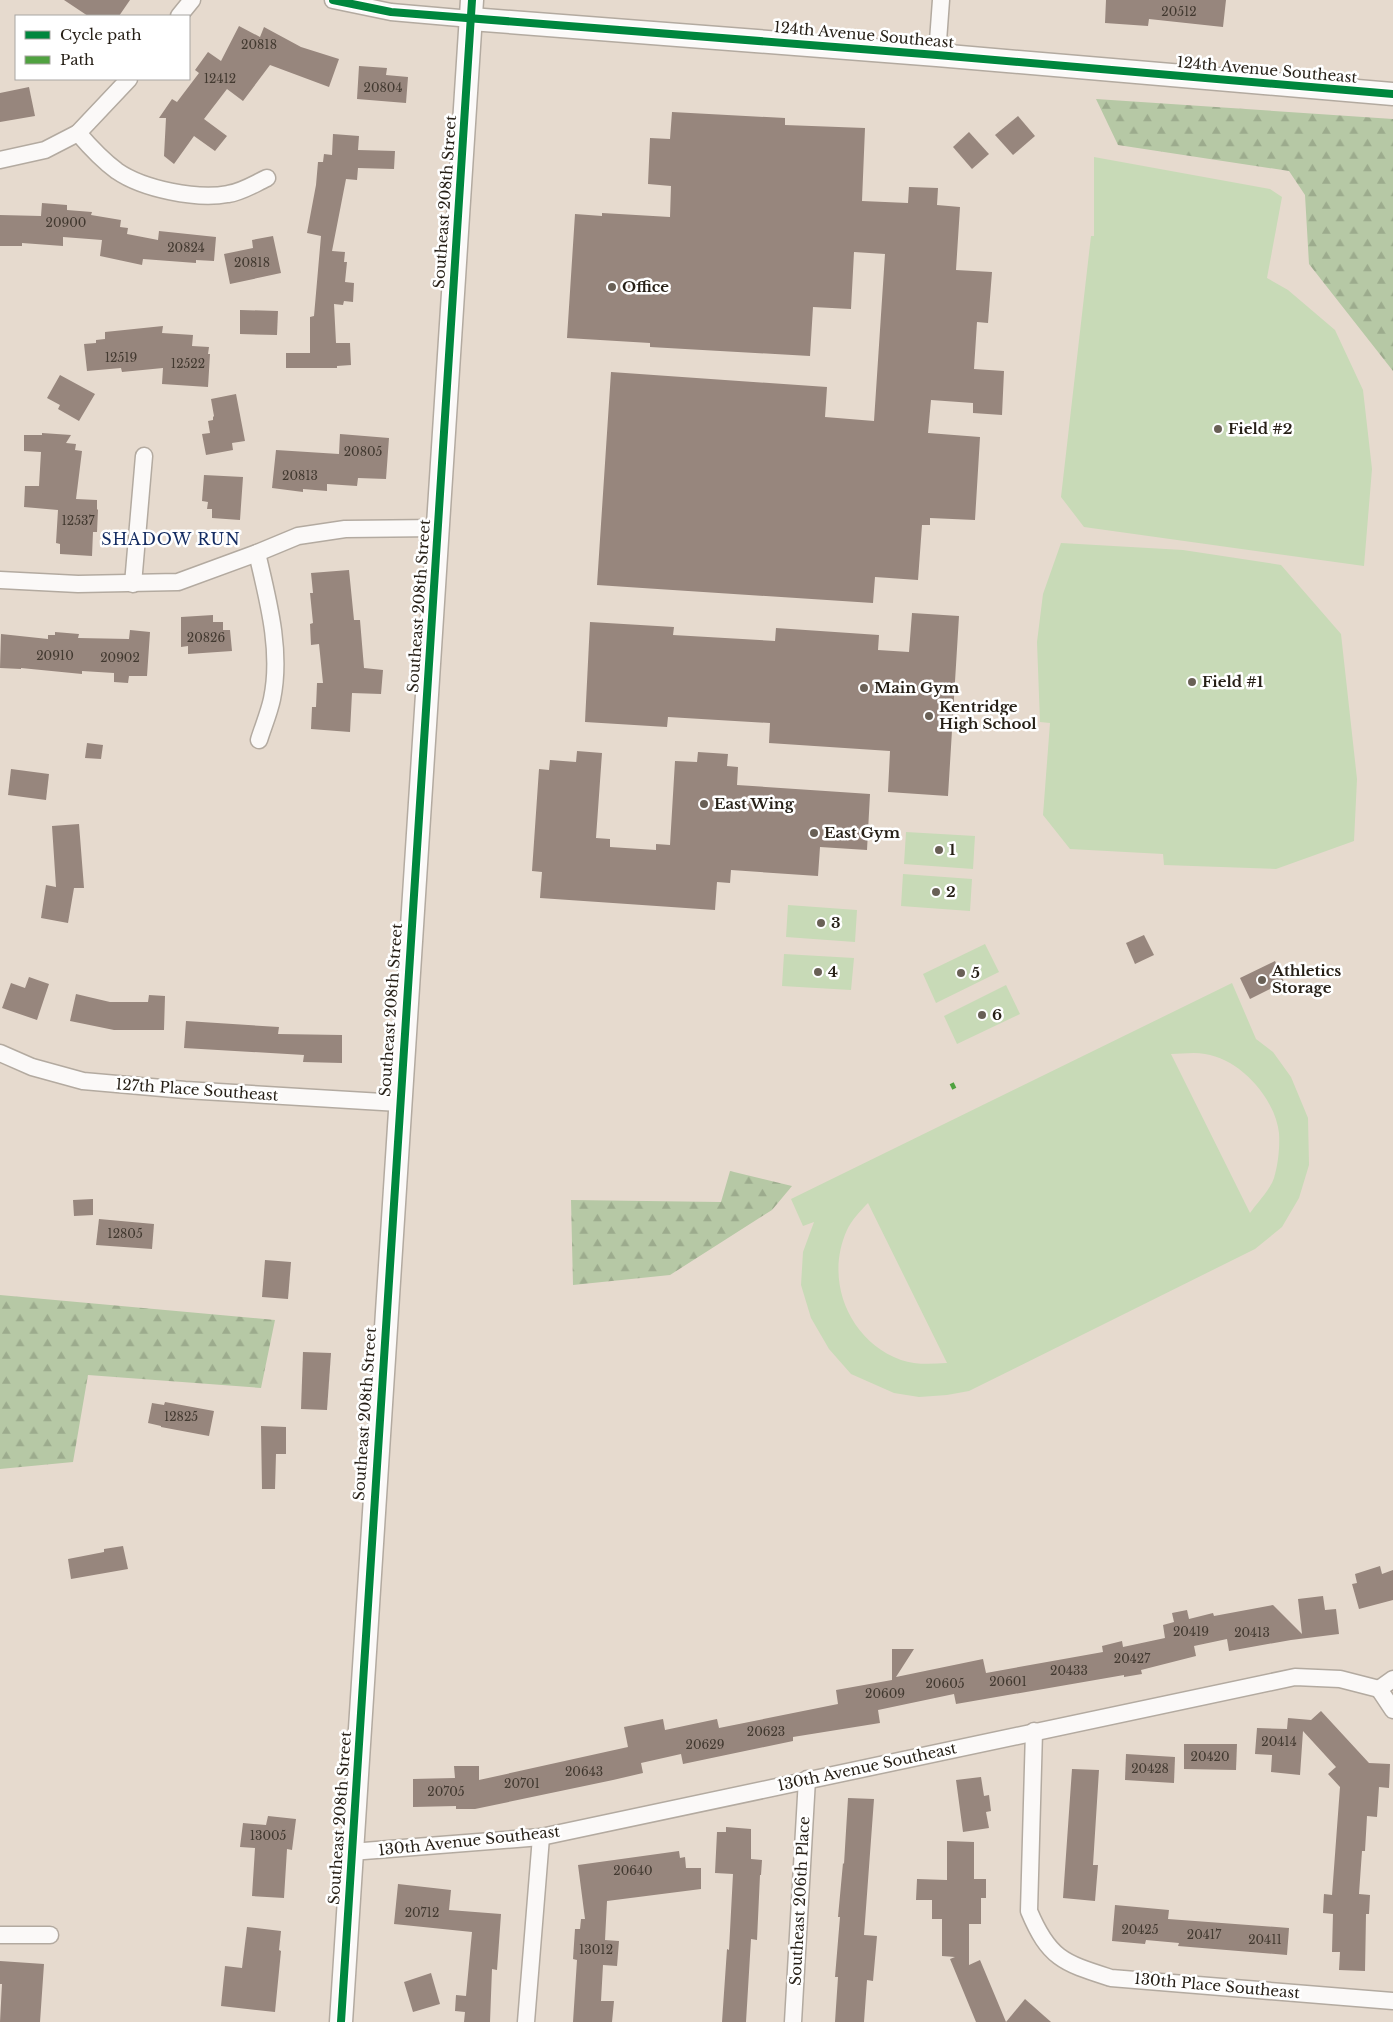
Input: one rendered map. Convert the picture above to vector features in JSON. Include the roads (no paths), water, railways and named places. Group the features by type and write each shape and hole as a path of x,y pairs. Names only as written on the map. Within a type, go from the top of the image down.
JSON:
{"main road":[{"name":"124th Avenue Southeast","path":"471,9 937,55 1393,94"},
{"name":"Southeast 208th Street","path":"340,2022 471,9"}],"street":[{"path":"180,15 192,0"},
{"name":"124th Avenue Southeast","path":"333,0 391,12 471,9"},
{"path":"937,55 941,0"},
{"path":"0,160 45,150 78,134 127,80"},
{"path":"78,134 118,172 157,188 205,195 227,194 244,189 267,178"},
{"path":"133,584 144,456"},
{"path":"0,580 78,584 178,582 298,536 345,529 438,528"},
{"path":"257,553 269,603 275,659 272,698 259,740"},
{"name":"127th Place Southeast","path":"0,1053 32,1067 83,1080 185,1090 399,1103"},
{"name":"130th Avenue Southeast","path":"351,1852 541,1837 807,1779 1295,1677 1340,1679 1380,1690"},
{"path":"1393,1679 1380,1690 1393,1710"},
{"name":"130th Place Southeast","path":"1034,1731 1029,1911 1037,1932 1048,1948 1073,1966 1111,1978 1393,2001"},
{"name":"Southeast 206th Place","path":"792,2022 807,1779"},
{"path":"526,2022 541,1837"},
{"path":"0,1935 50,1935"}],"place":[{"name":"Office","path":"612,287"},
{"name":"Field #2","path":"1218,429"},
{"name":"Field #1","path":"1192,682"},
{"name":"Main Gym","path":"864,688"},
{"name":"Kentridge High School","path":"929,716"},
{"name":"East Wing","path":"704,804"},
{"name":"East Gym","path":"814,833"},
{"name":"1","path":"939,850"},
{"name":"2","path":"936,892"},
{"name":"3","path":"821,923"},
{"name":"4","path":"818,972"},
{"name":"5","path":"961,973"},
{"name":"Athletics Storage","path":"1262,980"},
{"name":"6","path":"982,1015"}],"district":[{"name":"SHADOW RUN","path":"171,539"}]}
